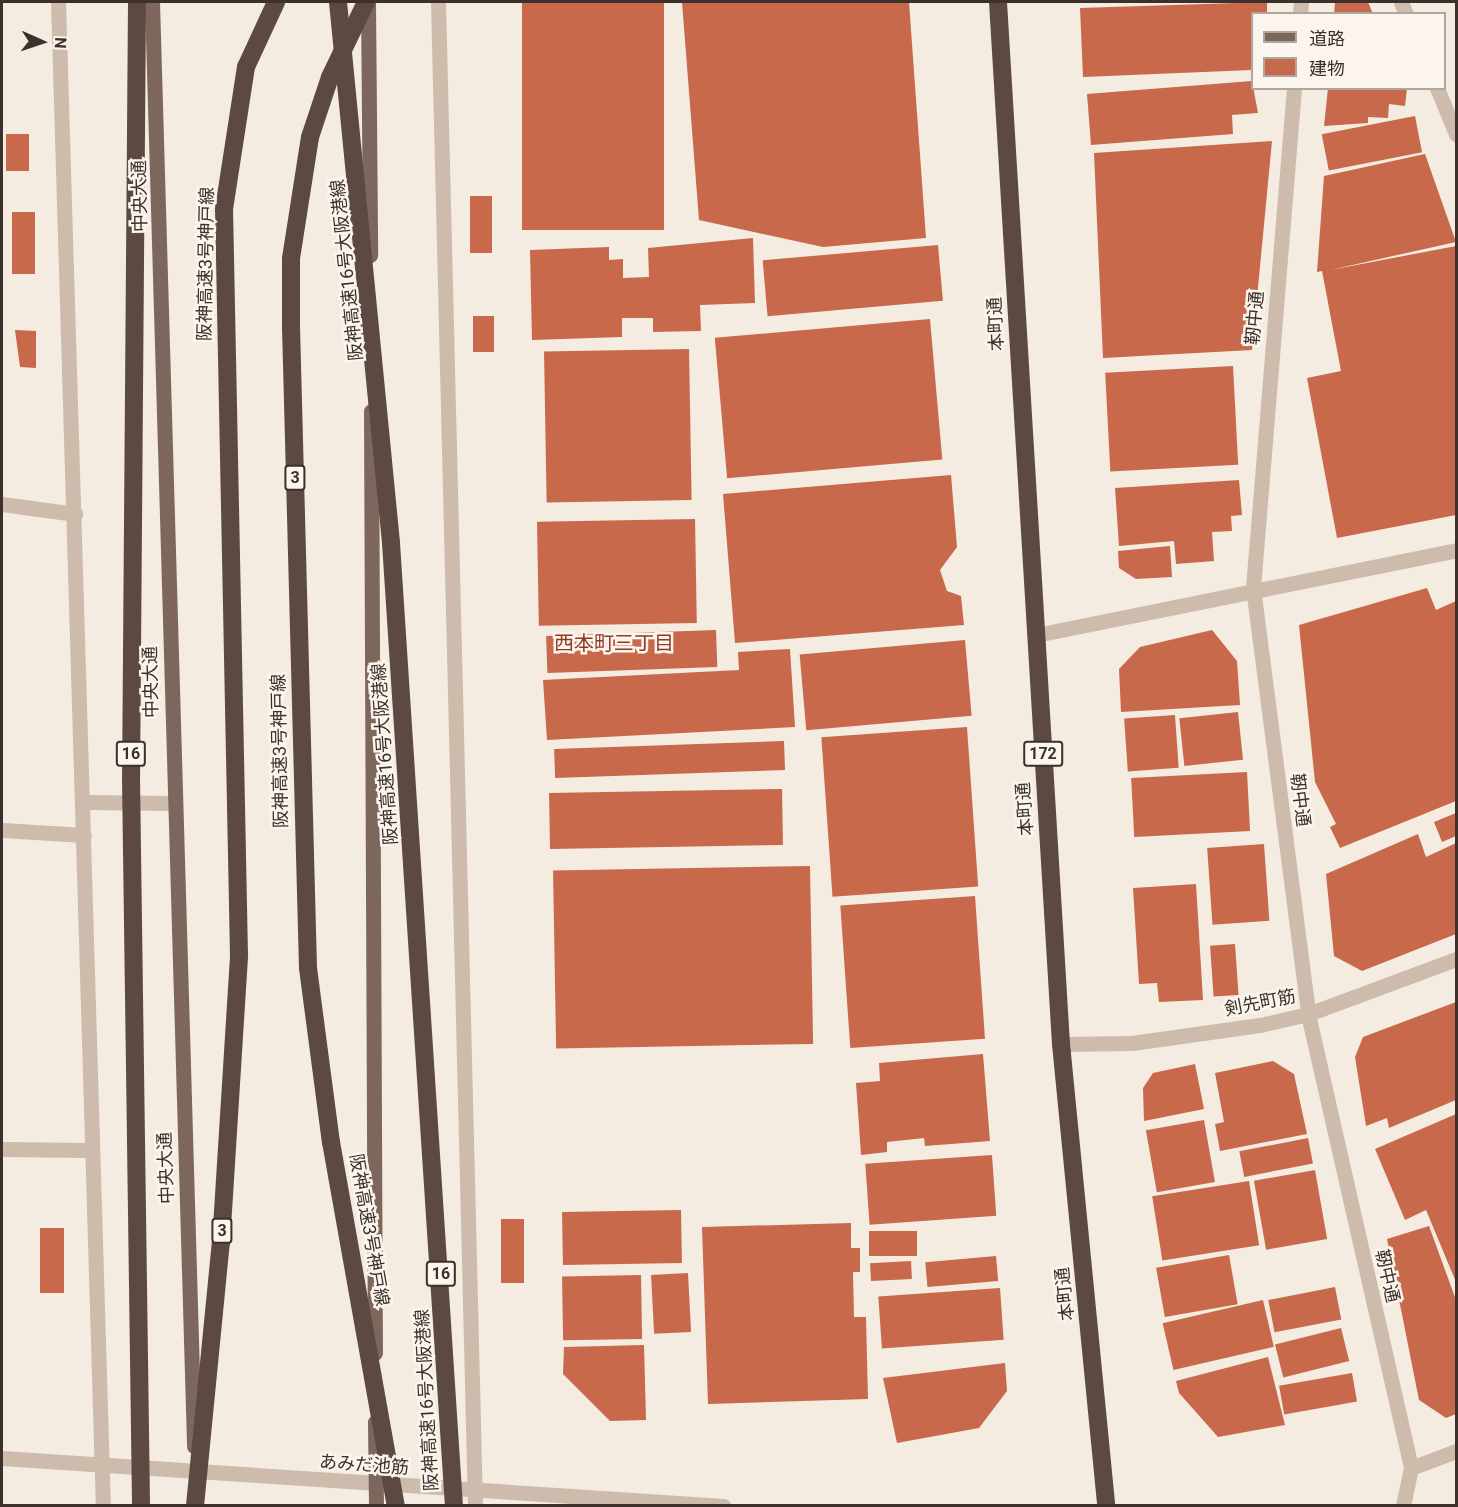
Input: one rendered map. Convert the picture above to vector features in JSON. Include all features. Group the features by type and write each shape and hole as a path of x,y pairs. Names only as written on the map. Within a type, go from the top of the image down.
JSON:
{"highway":[{"name":"16","path":"137,2 131,813 141,1506"},
{"name":"阪神高速3号神戸線","path":"195,1506 221,1243 239,956 224,209 246,67 276,2"},
{"name":"阪神高速16号大阪港線","path":"338,2 391,543 454,1506"},
{"name":"阪神高速3号神戸線","path":"367,2 344,48 310,136 291,259 303,845 308,968 331,1142 396,1506"},
{"name":"本町通","path":"998,2 1061,1044 1106,1506"}],"main road":[{"name":"中央大通","path":"152,2 173,803 195,1506"},
{"path":"367,2 376,1506"}],"street":[{"path":"58,2 84,802 88,1150 103,1506"},
{"path":"438,2 475,1499"},
{"name":"靭中通","path":"1294,90 1253,588 1308,1014 1412,1468 1403,1506"},
{"path":"1438,90 1456,134"},
{"path":"2,504 75,514"},
{"path":"1036,635 1253,588 1456,550"},
{"path":"84,802 173,803"},
{"path":"2,830 84,835"},
{"name":"剣先町筋","path":"1061,1044 1132,1043 1308,1014 1456,959"},
{"path":"2,1149 88,1150"},
{"path":"1412,1468 1456,1451"},
{"name":"あみだ池筋","path":"2,1458 102,1468 376,1486 475,1499 723,1506"}],"building":[{"path":"522,2 664,2 664,230 522,230"},
{"path":"682,2 909,2 926,238 823,247 699,220"},
{"path":"1267,2 1267,12 1251,12 1251,70 1083,77 1080,8"},
{"path":"1335,2 1368,2 1372,12 1334,12"},
{"path":"1251,81 1251,90 1254,90 1258,113 1232,115 1233,134 1091,145 1087,94"},
{"path":"1328,90 1407,90 1405,106 1389,104 1388,118 1368,117 1368,123 1324,126"},
{"path":"1415,116 1422,152 1329,170 1322,134"},
{"path":"6,134 29,134 29,171 6,171"},
{"path":"1272,141 1252,350 1103,358 1094,153"},
{"path":"1425,154 1456,242 1330,270 1456,246 1456,515 1337,538 1307,378 1341,371 1322,271 1317,272 1324,176"},
{"path":"470,196 492,196 492,253 470,253"},
{"path":"12,212 35,212 35,274 12,274"},
{"path":"753,238 755,303 700,305 701,331 653,332 653,318 622,318 622,337 532,340 530,250 609,247 609,260 623,259 623,278 649,277 648,248"},
{"path":"938,245 943,301 768,316 763,260"},
{"path":"473,316 494,316 494,352 473,352"},
{"path":"930,319 942,459 727,478 715,338"},
{"path":"15,330 36,331 36,368 20,367"},
{"path":"689,349 692,500 547,503 544,352"},
{"path":"1233,366 1238,465 1110,472 1105,373"},
{"path":"951,475 957,547 940,570 947,591 961,596 964,625 735,643 723,494"},
{"path":"1239,480 1242,515 1231,516 1232,531 1212,532 1214,561 1176,564 1174,541 1119,546 1115,488"},
{"path":"695,519 697,623 539,626 537,522"},
{"path":"1170,546 1172,577 1136,579 1119,568 1118,551"},
{"path":"1427,588 1436,610 1456,601 1456,801 1340,848 1330,827 1336,824 1315,782 1299,625"},
{"path":"716,630 717,667 547,673 546,636"},
{"path":"1212,630 1237,661 1240,705 1121,712 1119,669 1140,647"},
{"path":"965,640 972,716 806,730 800,654"},
{"path":"790,649 795,727 547,740 543,680 739,670 738,652"},
{"path":"1238,712 1243,760 1184,766 1179,718"},
{"path":"1175,715 1179,768 1128,771 1124,719"},
{"path":"967,727 978,887 833,897 821,737"},
{"path":"784,741 785,770 555,778 554,749"},
{"path":"1247,772 1250,831 1134,837 1131,778"},
{"path":"782,789 783,845 550,849 549,793"},
{"path":"1456,813 1456,836 1442,842 1434,822"},
{"path":"1418,834 1426,857 1456,843 1456,934 1362,971 1334,956 1326,874"},
{"path":"1264,844 1269,921 1213,925 1207,848"},
{"path":"810,866 813,1044 556,1048 553,870"},
{"path":"1196,884 1203,1000 1159,1002 1157,983 1139,984 1133,888"},
{"path":"975,896 985,1039 850,1048 840,905"},
{"path":"1235,944 1239,995 1214,997 1210,946"},
{"path":"1456,1002 1456,1100 1389,1128 1387,1118 1366,1126 1355,1057 1363,1037"},
{"path":"983,1054 990,1141 925,1146 924,1138 887,1142 887,1152 861,1155 856,1083 880,1081 879,1063"},
{"path":"1273,1061 1294,1074 1307,1134 1220,1151 1215,1124 1224,1122 1215,1073"},
{"path":"1195,1064 1204,1109 1144,1121 1143,1088 1153,1073"},
{"path":"1456,1114 1456,1282 1426,1210 1405,1220 1375,1149"},
{"path":"1204,1120 1215,1182 1157,1192 1146,1130"},
{"path":"1308,1138 1313,1164 1244,1177 1239,1151"},
{"path":"992,1155 996,1216 870,1225 865,1164"},
{"path":"1315,1170 1327,1239 1266,1250 1254,1181"},
{"path":"1249,1181 1259,1245 1162,1261 1152,1196"},
{"path":"681,1210 682,1263 563,1265 562,1212"},
{"path":"501,1219 524,1219 524,1283 501,1283"},
{"path":"851,1223 851,1248 860,1248 860,1272 853,1272 854,1317 866,1317 868,1399 708,1404 702,1227"},
{"path":"1429,1226 1456,1300 1456,1414 1446,1418 1419,1400 1387,1239"},
{"path":"40,1228 64,1228 64,1293 40,1293"},
{"path":"869,1231 917,1231 917,1256 869,1256"},
{"path":"1229,1255 1238,1304 1165,1317 1156,1268"},
{"path":"996,1256 998,1281 927,1287 925,1262"},
{"path":"911,1261 912,1279 871,1281 870,1263"},
{"path":"688,1273 691,1332 654,1334 651,1275"},
{"path":"641,1275 642,1339 563,1340 562,1276"},
{"path":"1335,1287 1341,1319 1275,1332 1268,1300"},
{"path":"1000,1288 1004,1340 882,1348 878,1297"},
{"path":"1263,1300 1274,1347 1173,1370 1163,1323"},
{"path":"1341,1328 1349,1361 1283,1377 1275,1344"},
{"path":"644,1345 646,1420 610,1421 563,1374 564,1347"},
{"path":"1268,1357 1285,1425 1218,1437 1179,1393 1176,1381"},
{"path":"1005,1363 1007,1391 979,1428 897,1443 883,1378"},
{"path":"1352,1373 1357,1402 1284,1414 1279,1386"}],"district":[{"name":"西本町三丁目","path":"614,643"}]}
